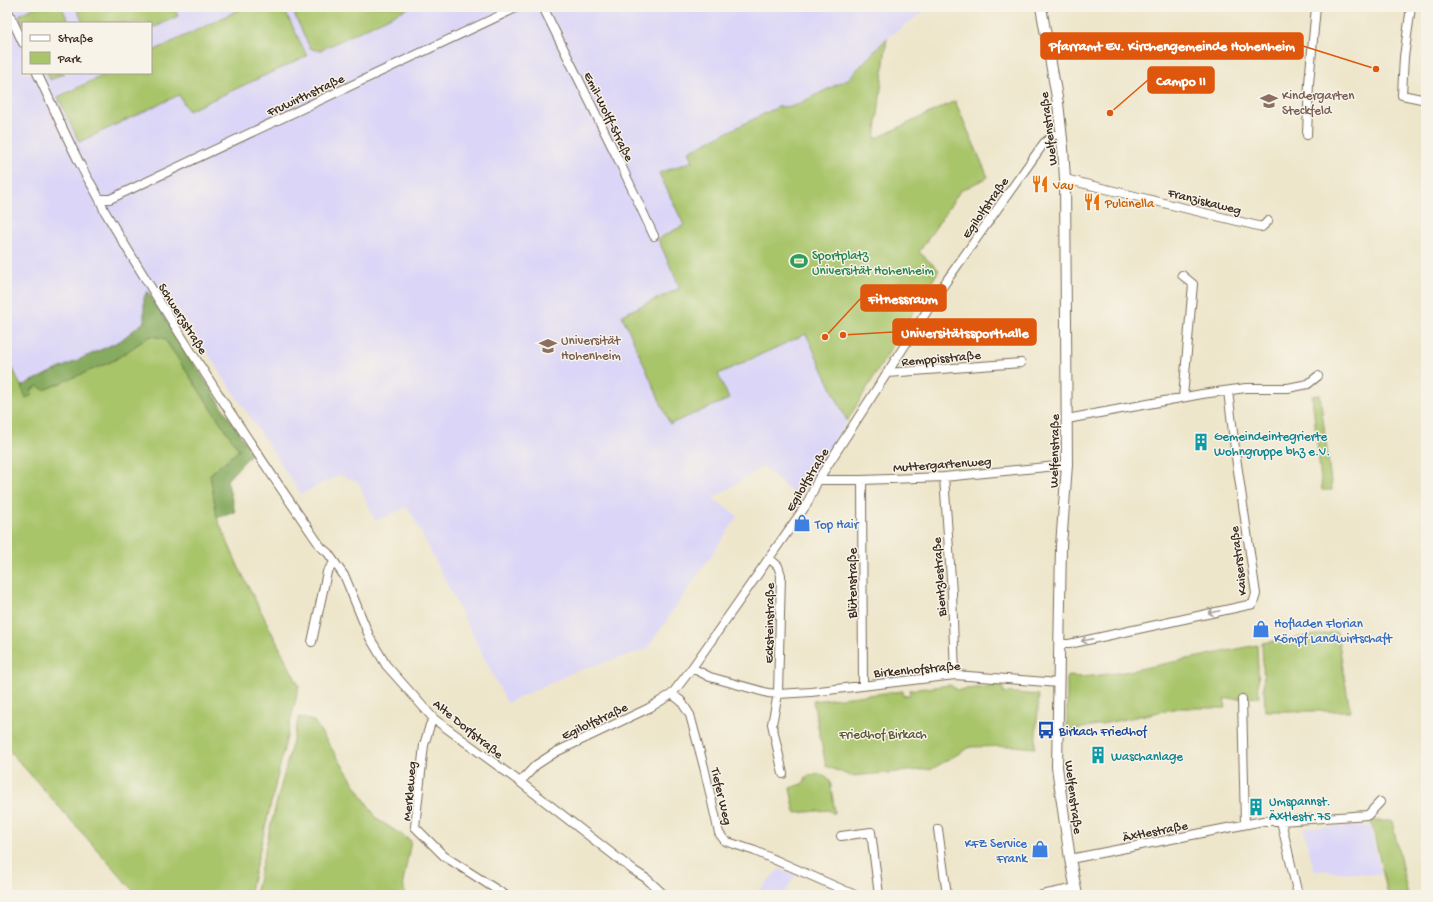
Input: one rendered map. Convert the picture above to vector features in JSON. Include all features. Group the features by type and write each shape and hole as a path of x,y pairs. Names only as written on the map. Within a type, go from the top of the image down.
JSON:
{"street":[{"name":"Fruwirthstraße","path":"101,199 110,199 518,7"},
{"name":"Emil-Wolff-Straße","path":"543,7 623,169 654,236"},
{"name":"Welfenstraße","path":"1041,7 1058,103 1065,179 1067,465 1061,546 1056,767 1070,859 1077,892"},
{"path":"1307,135 1309,76 1316,7"},
{"path":"1411,7 1404,56 1402,95 1426,100"},
{"path":"7,9 22,41"},
{"name":"Schwerzstraße","path":"37,74 81,167 97,195 101,199 104,210 140,271 204,373 292,505 321,547 328,553 334,562"},
{"name":"Egilolfstraße","path":"520,782 536,765 556,752 649,708 672,694 692,668 807,504 818,480 947,280 1044,142 1054,135 1062,134"},
{"name":"Franziskaweg","path":"1065,179 1262,226 1268,221"},
{"path":"1182,275 1193,284 1183,397"},
{"name":"Remppisstraße","path":"887,374 1021,363"},
{"path":"1067,419 1183,397 1246,388 1288,388 1308,384 1318,376"},
{"name":"Kaiserstraße","path":"1059,644 1069,644 1253,604 1256,594 1236,458 1228,391"},
{"name":"Muttergartenweg","path":"818,480 944,477 1067,465"},
{"name":"Bientzlestraße","path":"944,477 952,593 955,675"},
{"name":"Blütenstraße","path":"862,480 864,686"},
{"name":"Ecksteinstraße","path":"769,558 778,566 781,575 778,694"},
{"path":"312,642 327,572 334,562"},
{"name":"Alte Dorfstraße","path":"334,562 345,577 370,638 386,664 434,719 520,782 633,870 647,879 664,895"},
{"name":"Birkenhofstraße","path":"692,668 710,677 768,693 778,694 811,692 955,675 1059,683"},
{"name":"Tiefer Weg","path":"672,694 681,701 690,715 719,833 725,841 755,851 855,895"},
{"path":"778,694 772,724 783,774"},
{"path":"1242,699 1245,824"},
{"name":"Merkleweg","path":"434,719 430,725 424,745 415,827 444,856 505,895"},
{"name":"Äxtlestraße","path":"1070,859 1263,821 1368,816 1380,802"},
{"path":"1281,821 1298,895"},
{"path":"938,829 947,895"},
{"path":"841,836 871,832 879,895"},
{"path":"1042,895 1077,892"}],"shaded area":[{"name":"Universität Hohenheim","path":"7,7 931,7 887,38 875,139 955,101 988,177 960,191 919,252 847,421 799,499 763,466 713,499 738,516 647,649 576,671 507,703 408,507 375,521 358,482 339,475 301,494 177,307 150,336 26,398 7,356"},
{"path":"1370,826 1381,875 1314,870 1304,831 1305,828"},
{"path":"779,869 796,875 783,895 755,895"}],"green space":[{"path":"35,7 62,7 69,22 31,22 30,20 22,22 19,15"},
{"path":"76,7 174,7 178,16 152,29 152,22 83,22"},
{"path":"245,7 283,7 307,56 188,111 179,95 79,142 58,97 106,74 152,74 152,52"},
{"path":"291,7 410,7 321,50 315,50 310,48"},
{"name":"Sportplatz Universität Hohenheim","path":"887,38 875,139 955,101 988,177 960,191 919,252 939,270 847,421 806,334 718,374 729,399 670,424 622,315 680,288 658,239 684,225 659,173 693,161 689,151 778,107 794,106 848,79"},
{"path":"47,74 63,74 50,80"},
{"path":"147,291 252,453 227,480 235,512 217,518 210,474 239,450 164,338 150,336 113,361 44,390 38,386 31,390 33,395 26,398 21,386 120,341 144,322 144,298"},
{"path":"150,336 164,338 239,450 210,474 217,518 239,568 299,686 249,895 137,895 7,748 7,356 26,397 31,390 38,386 80,374 113,361"},
{"path":"1320,395 1332,490 1322,490 1312,396"},
{"path":"1337,632 1350,711 1265,711 1262,643"},
{"path":"1257,645 1259,697 1224,699 1226,708 1178,708 1073,730 1067,728 1067,676 1083,677 1124,672"},
{"name":"Friedhof Birkach","path":"950,685 958,690 1004,685 1003,692 1039,695 1035,748 1015,746 970,747 932,769 851,776 826,766 813,701 903,691 903,696 910,695 909,690"},
{"path":"299,717 314,721 377,819 411,841 403,882 405,895 255,895 269,832"},
{"path":"820,774 830,780 835,813 832,813 829,810 795,813 790,788 804,783 807,776"},
{"path":"1371,821 1392,821 1408,895 1388,895"}],"place":[{"name":"Pfarramt Ev. Kirchengemeinde Hohenheim","path":"1376,69"},
{"name":"Kindergarten Steckfeld","path":"1269,101"},
{"name":"Campo II","path":"1110,113"},
{"name":"Vau","path":"1040,184"},
{"name":"Pulcinella","path":"1092,202"},
{"name":"Sportplatz Universität Hohenheim","path":"799,261"},
{"name":"Universitätssporthalle","path":"843,335"},
{"name":"Fitnessraum","path":"825,337"},
{"name":"Universität Hohenheim","path":"548,346"},
{"name":"Gemeindeintegrierte Wohngruppe bhz e.V.","path":"1201,442"},
{"name":"Top Hair","path":"802,523"},
{"name":"Hofladen Florian Kömpf Landwirtschaft","path":"1261,629"},
{"name":"Birkach Friedhof","path":"1046,730"},
{"name":"Waschanlage","path":"1098,755"},
{"name":"Umspannst. Äxtlestr.75","path":"1256,807"},
{"name":"KFZ Service Frank","path":"1040,849"}]}
